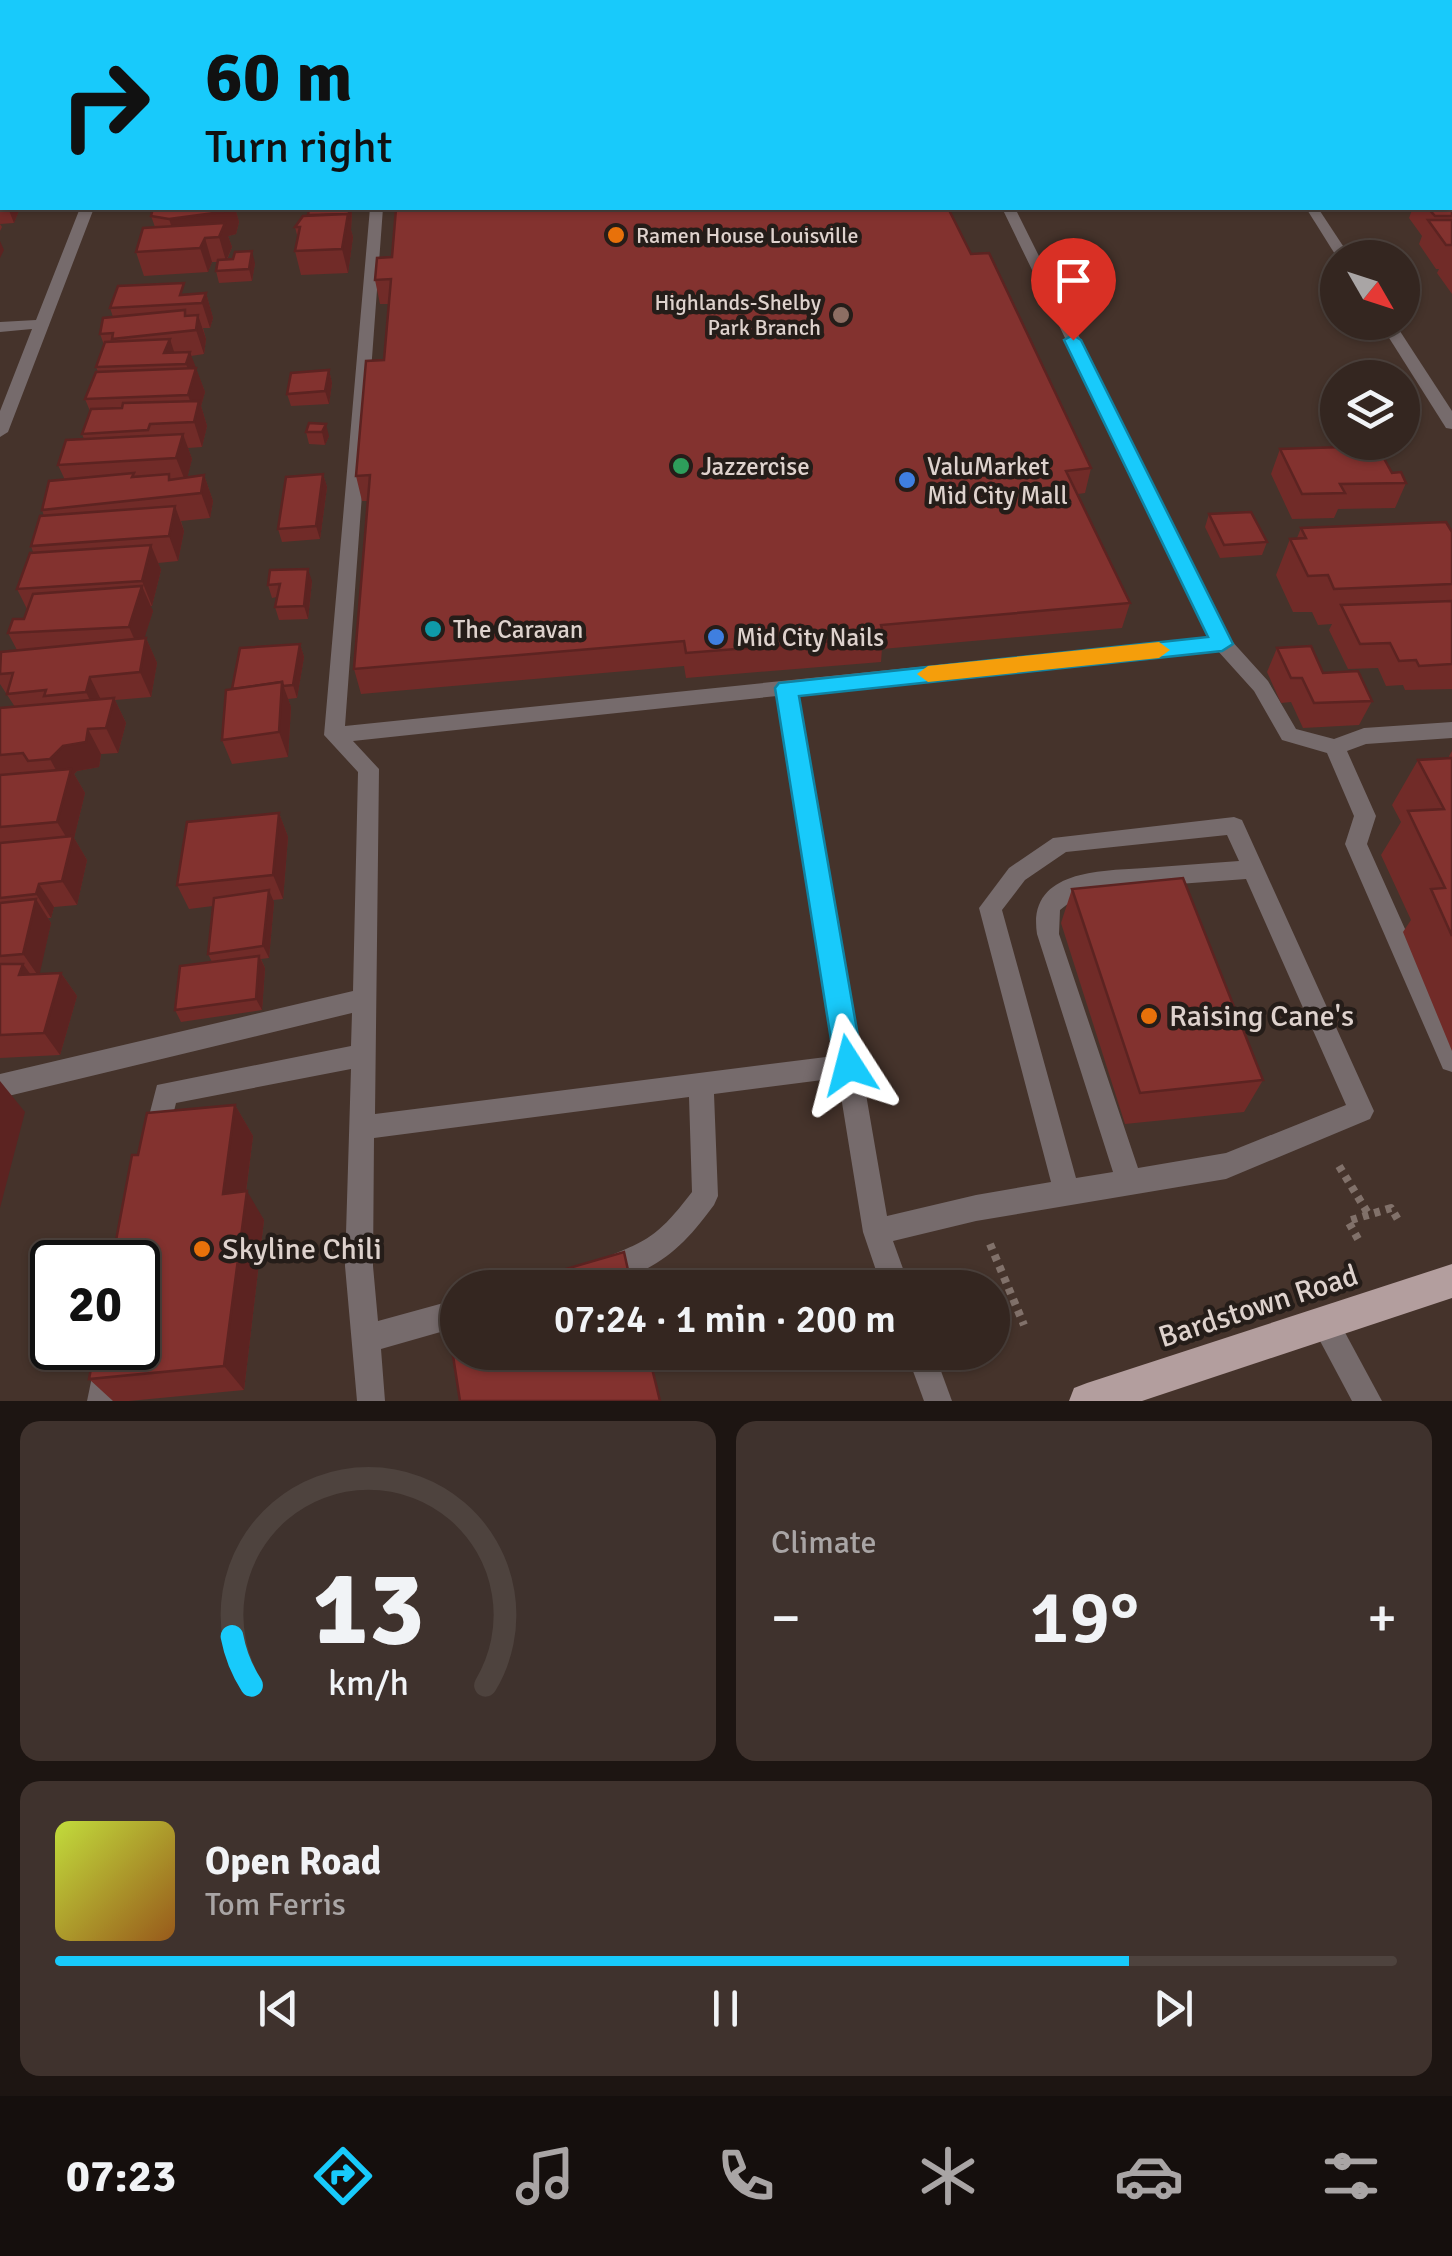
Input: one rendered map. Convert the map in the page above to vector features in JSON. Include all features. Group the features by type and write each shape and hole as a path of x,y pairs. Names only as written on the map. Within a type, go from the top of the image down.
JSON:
{"main road":[{"name":"Bardstown Road","path":"1087,1401 1452,1281"}],"street":[{"path":"0,432 85,210"},
{"path":"334,735 382,210"},
{"path":"1009,210 1222,644 1262,686 1289,735 1335,747 1364,736 1452,730"},
{"path":"1313,210 1332,240"},
{"path":"0,327 40,324"},
{"path":"1398,340 1452,424"},
{"path":"334,735 1222,644"},
{"path":"786,688 876,1232 890,1270"},
{"path":"334,735 369,770 359,1266 371,1401"},
{"path":"1335,747 1365,816 1356,844 1452,1061"},
{"path":"876,1232 976,1208 1130,1183 1226,1166 1361,1111 1234,826 1061,844 1017,874 990,908 1067,1193"},
{"path":"1130,1183 1044,919 1067,888 1082,882 1254,869"},
{"path":"0,1086 364,1000"},
{"path":"150,1168 166,1094 364,1055"},
{"path":"362,1128 849,1065"},
{"path":"612,1270 642,1262 671,1240 705,1196 701,1084"},
{"path":"365,1339 440,1318"},
{"path":"1325,1324 1368,1401"},
{"path":"101,1401 107,1370"},
{"path":"927,1370 938,1401"}],"path":[{"path":"1339,1166 1369,1215"},
{"path":"1358,1238 1348,1222 1392,1208 1400,1223"},
{"path":"988,1238 1024,1325"}],"building":[{"path":"152,210 229,210 169,219 151,216"},
{"path":"309,210 349,210 349,218 348,214 308,215"},
{"path":"396,210 949,210 971,254 989,253 1091,468 1066,471 1130,603 881,625 884,637 686,653 684,641 354,669 370,475 356,476 366,361 384,360 391,279 375,280 377,258 392,257"},
{"path":"1430,210 1452,210 1452,216 1435,216"},
{"path":"348,214 342,249 295,251 300,227 295,227 303,216"},
{"path":"1428,220 1452,220 1452,245 1446,245"},
{"path":"225,223 219,237 205,238 200,248 136,252 143,228"},
{"path":"252,251 249,269 216,271 218,260 233,259 235,252"},
{"path":"184,283 180,295 206,293 202,303 110,308 118,286"},
{"path":"185,310 185,316 198,315 196,330 112,339 113,333 100,334 103,318"},
{"path":"170,339 164,353 190,352 186,364 96,367 105,342"},
{"path":"196,368 188,395 85,399 96,372"},
{"path":"329,370 325,391 287,394 291,373"},
{"path":"199,401 194,422 150,424 148,430 82,434 91,409 122,408 123,403"},
{"path":"309,423 326,424 322,432 306,432"},
{"path":"183,434 176,458 58,465 66,440"},
{"path":"1320,448 1320,460 1385,460 1392,473 1401,472 1406,483 1340,484 1345,493 1302,494 1280,449"},
{"path":"134,473 132,477 169,474 169,480 204,475 201,493 42,510 49,481"},
{"path":"323,474 316,526 278,529 286,477"},
{"path":"175,506 169,536 31,546 40,516"},
{"path":"1251,512 1267,542 1224,545 1209,514"},
{"path":"1446,522 1452,532 1452,584 1334,589 1328,575 1308,576 1290,539 1306,538 1301,528"},
{"path":"151,545 142,581 17,589 30,553"},
{"path":"308,569 304,606 275,607 280,584 268,585 270,570"},
{"path":"142,586 129,627 8,633 13,619 24,619 33,594"},
{"path":"1452,601 1452,664 1419,666 1416,660 1399,661 1390,643 1360,644 1341,605"},
{"path":"146,638 140,672 90,677 86,692 44,696 46,690 7,694 13,673 0,674 1,652"},
{"path":"300,644 293,685 283,686 282,682 232,689 240,648"},
{"path":"1311,646 1323,673 1358,671 1372,701 1314,703 1302,678 1291,678 1277,648"},
{"path":"282,682 279,732 222,740 226,690"},
{"path":"114,698 106,728 88,729 86,742 63,746 50,759 28,761 23,753 0,755 0,708"},
{"path":"1452,758 1452,936 1431,889 1445,888 1408,811 1444,809 1418,760"},
{"path":"71,769 57,822 0,827 0,775"},
{"path":"279,813 273,875 177,885 187,822"},
{"path":"73,836 62,881 39,884 36,894 0,898 0,843"},
{"name":"Raising Cane's","path":"1183,878 1263,1080 1140,1093 1072,889"},
{"path":"269,890 263,946 208,954 214,898"},
{"path":"36,899 23,954 0,956 0,903"},
{"path":"259,956 256,999 175,1010 180,966"},
{"path":"0,964 23,964 19,975 61,973 44,1033 0,1035"},
{"name":"Skyline Chili","path":"235,1105 223,1194 247,1191 224,1366 89,1379 91,1370 160,1370 160,1240 116,1240 132,1155 138,1155 147,1113"},
{"path":"624,1252 628,1270 562,1270"},
{"path":"455,1370 652,1370 660,1401 460,1401"}],"slow traffic":[{"path":"928,674 1159,650"}],"place":[{"name":"Ramen House Louisville","path":"616,235"},
{"name":"Highlands-Shelby Park Branch","path":"841,315"},
{"name":"Jazzercise","path":"681,466"},
{"name":"ValuMarket Mid City Mall","path":"907,480"},
{"name":"The Caravan","path":"433,629"},
{"name":"Mid City Nails","path":"716,637"},
{"name":"Raising Cane's","path":"1149,1016"},
{"name":"Skyline Chili","path":"202,1249"}],"route":[{"path":"849,1065 786,688 1222,644 1073,340"}]}
